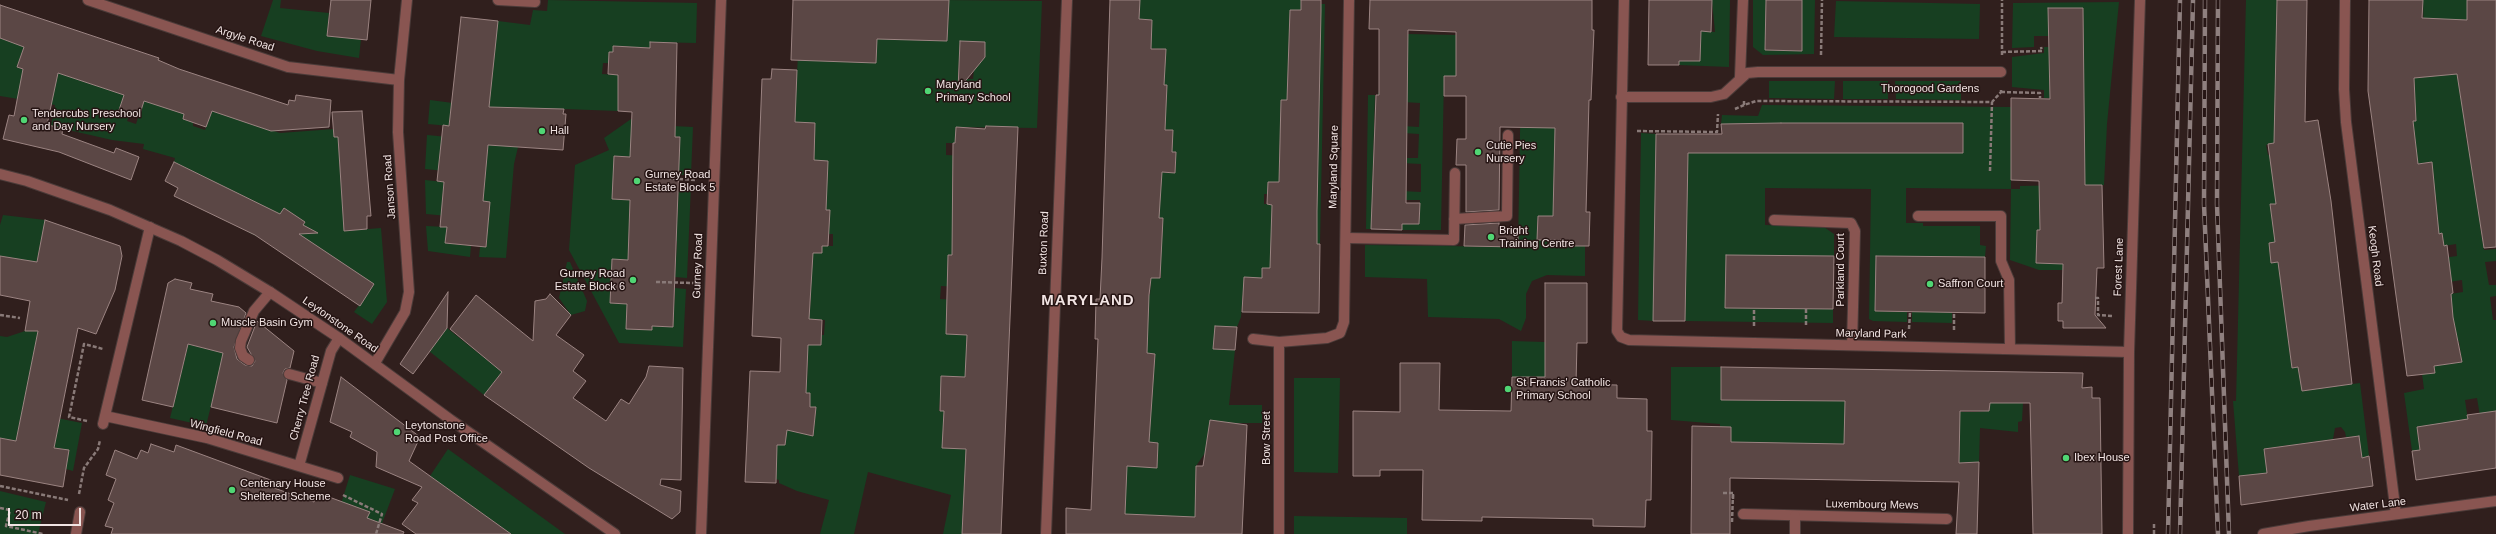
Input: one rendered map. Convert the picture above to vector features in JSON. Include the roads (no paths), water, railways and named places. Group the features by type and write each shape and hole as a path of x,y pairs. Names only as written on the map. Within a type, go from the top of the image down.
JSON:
{"street":[{"name":"Argyle Road","path":"88,0 288,67 399,80"},
{"name":"Janson Road","path":"375,363 405,312 409,292 398,132 399,80 407,0"},
{"path":"498,0 535,2"},
{"name":"Gurney Road","path":"701,534 721,0"},
{"name":"Buxton Road","path":"1046,534 1067,0"},
{"name":"Maryland Square","path":"1279,342 1327,338 1340,333 1344,322 1349,0"},
{"path":"1624,0 1622,97 1711,97 1724,94 1732,88 1740,77 1743,0"},
{"name":"Forest Lane","path":"2128,534 2129,352 2140,0"},
{"name":"Keogh Road","path":"2345,0 2344,88 2346,122 2396,514"},
{"name":"Thorogood Gardens","path":"1740,77 1747,73 1758,72 2001,72"},
{"name":"Maryland Park","path":"1622,97 1617,331 1621,337 1629,340 2129,352"},
{"path":"1454,219 1507,216 1508,134"},
{"path":"1346,238 1454,240 1455,173"},
{"name":"Leytonstone Road","path":"0,174 27,180 150,227 181,241 270,292 375,363 451,420 615,534"},
{"path":"1918,216 2000,216 2000,261 2009,280 2010,349"},
{"name":"Parkland Court","path":"1774,220 1851,223 1855,231 1852,345"},
{"name":"Wingfield Road","path":"150,227 104,420 207,438 338,478"},
{"path":"249,360 243,356 240,348 241,341 254,311 270,292"},
{"name":"Cherry Tree Road","path":"299,466 330,351 339,338"},
{"path":"1253,339 1279,342"},
{"name":"Bow Street","path":"1279,342 1279,534"},
{"path":"289,374 322,383"},
{"name":"Water Lane","path":"2263,534 2496,501"},
{"path":"76,534 80,512"},
{"name":"Luxembourg Mews","path":"1743,514 1947,519"},
{"path":"1795,516 1796,534"}],"railway":[{"path":"2168,534 2180,0"},
{"path":"2180,534 2193,0"},
{"path":"2205,0 2204,204 2218,534"},
{"path":"2218,0 2217,204 2229,534"}],"place":[{"name":"Maryland Primary School","path":"928,91"},
{"name":"Tendercubs Preschool and Day Nursery","path":"24,120"},
{"name":"Hall","path":"542,131"},
{"name":"Cutie Pies Nursery","path":"1478,152"},
{"name":"Gurney Road Estate Block 5","path":"637,181"},
{"name":"Bright Training Centre","path":"1491,237"},
{"name":"Gurney Road Estate Block 6","path":"633,280"},
{"name":"Saffron Court","path":"1930,284"},
{"name":"Muscle Basin Gym","path":"213,323"},
{"name":"St Francis' Catholic Primary School","path":"1508,389"},
{"name":"Leytonstone Road Post Office","path":"397,432"},
{"name":"Ibex House","path":"2066,458"},
{"name":"Centenary House Sheltered Scheme","path":"232,490"}],"district":[{"name":"MARYLAND","path":"1088,301"}]}
